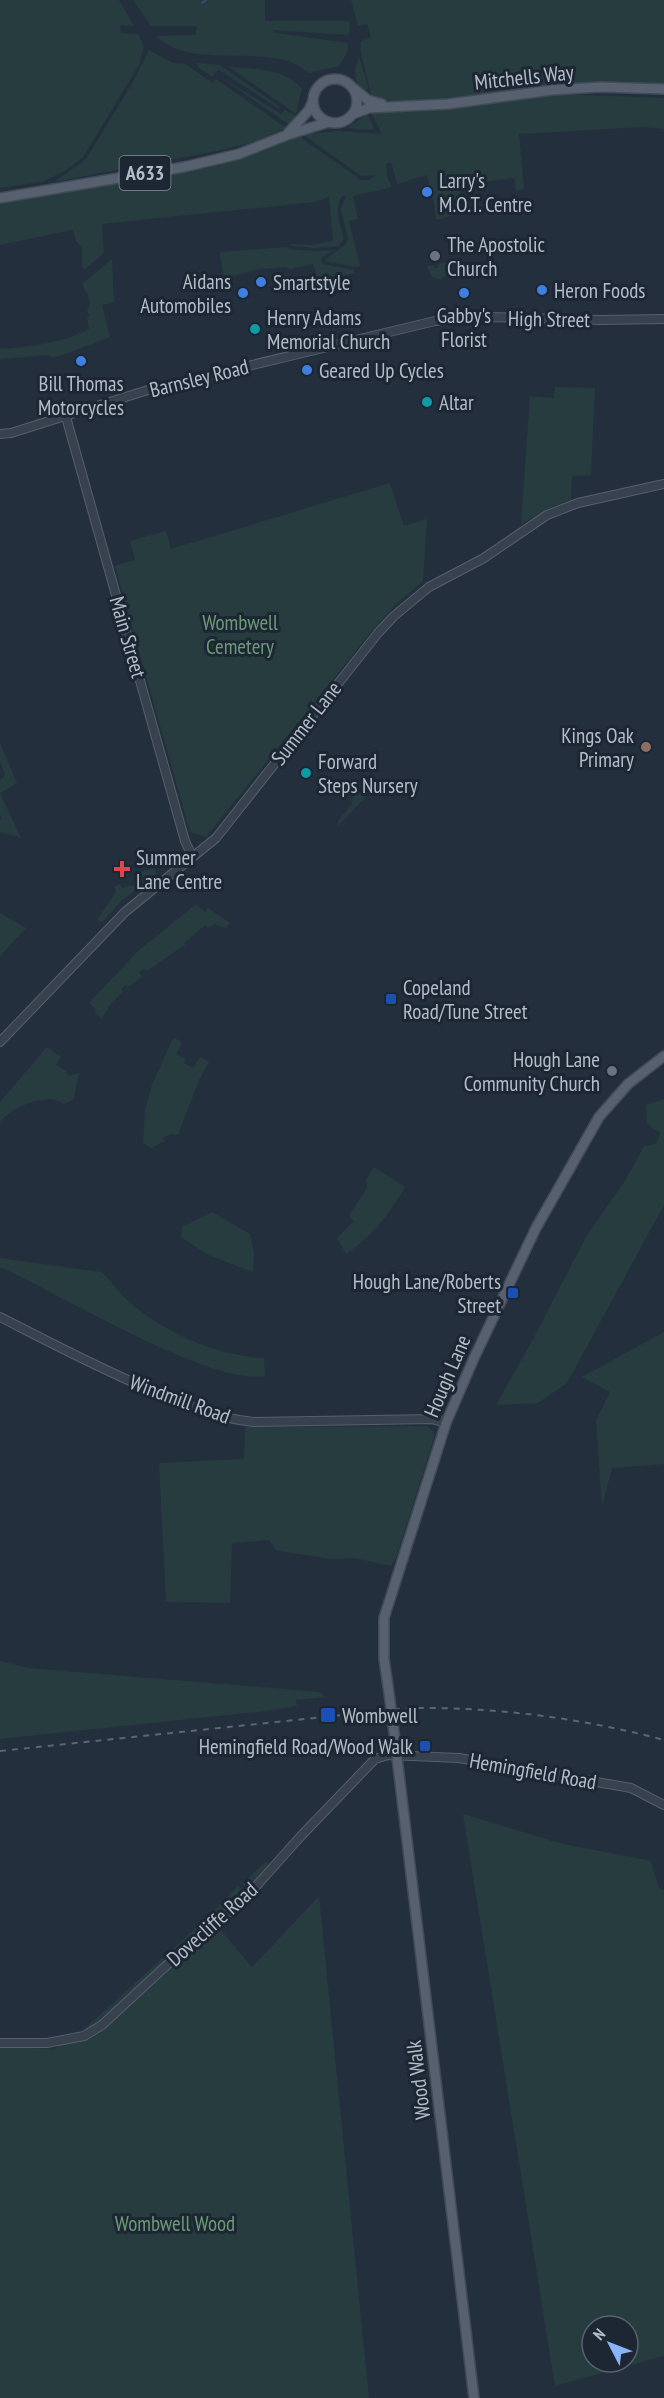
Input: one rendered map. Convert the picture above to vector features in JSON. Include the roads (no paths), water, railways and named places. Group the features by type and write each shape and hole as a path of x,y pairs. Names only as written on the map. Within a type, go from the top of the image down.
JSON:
{"main road":[{"path":"287,135 301,120 313,101 317,88 326,81 332,79 344,81 353,88 357,102 353,114 343,122 329,123 317,114 313,101"},
{"name":"Mitchells Way","path":"353,114 369,108 448,104 552,90 600,87 664,89"},
{"name":"Mitchells Way","path":"353,88 368,100 387,106"},
{"name":"A633","path":"0,198 184,167 239,154 287,135 329,123"},
{"name":"Hough Lane","path":"397,1757 384,1659 384,1618 446,1423 520,1260 599,1117 628,1084 664,1056"},
{"name":"Wood Walk","path":"397,1757 474,2398"}],"street":[{"name":"High Street","path":"435,321 488,318 664,319"},
{"name":"Barnsley Road","path":"0,434 66,417 148,390 435,321"},
{"name":"Main Street","path":"66,417 185,841 192,856"},
{"name":"Summer Lane","path":"0,1042 101,934 216,838 378,633 415,597 429,587 484,558 547,515 578,503 664,484"},
{"name":"Windmill Road","path":"0,1317 122,1379 186,1405 235,1420 253,1422 432,1419 446,1423"},
{"name":"Dovecliffe Road","path":"0,2043 47,2043 84,2036 102,2025 207,1928 242,1902 375,1758 388,1755 397,1757"},
{"name":"Hemingfield Road","path":"397,1757 459,1758 620,1786 631,1788 664,1805"}],"waterway":[{"path":"202,3 206,0"}],"railway":[{"path":"0,1751 410,1708 474,1709 538,1715 633,1732 664,1740"}],"place":[{"name":"Larry's M.O.T. Centre","path":"427,192"},
{"name":"The Apostolic Church","path":"435,256"},
{"name":"Smartstyle","path":"261,282"},
{"name":"Heron Foods","path":"542,290"},
{"name":"Aidans Automobiles","path":"243,293"},
{"name":"Gabby's Florist","path":"464,293"},
{"name":"Henry Adams Memorial Church","path":"255,329"},
{"name":"Bill Thomas Motorcycles","path":"81,361"},
{"name":"Geared Up Cycles","path":"307,370"},
{"name":"Altar","path":"427,402"},
{"name":"Kings Oak Primary","path":"646,747"},
{"name":"Forward Steps Nursery","path":"306,773"},
{"name":"Summer Lane Centre","path":"122,869"},
{"name":"Copeland Road/Tune Street","path":"391,999"},
{"name":"Hough Lane Community Church","path":"612,1071"},
{"name":"Hough Lane/Roberts Street","path":"513,1293"},
{"name":"Wombwell","path":"328,1715"},
{"name":"Hemingfield Road/Wood Walk","path":"425,1746"}],"park label":[{"name":"Wombwell Cemetery","path":"240,634"},
{"name":"Wombwell Wood","path":"175,2223"}]}
